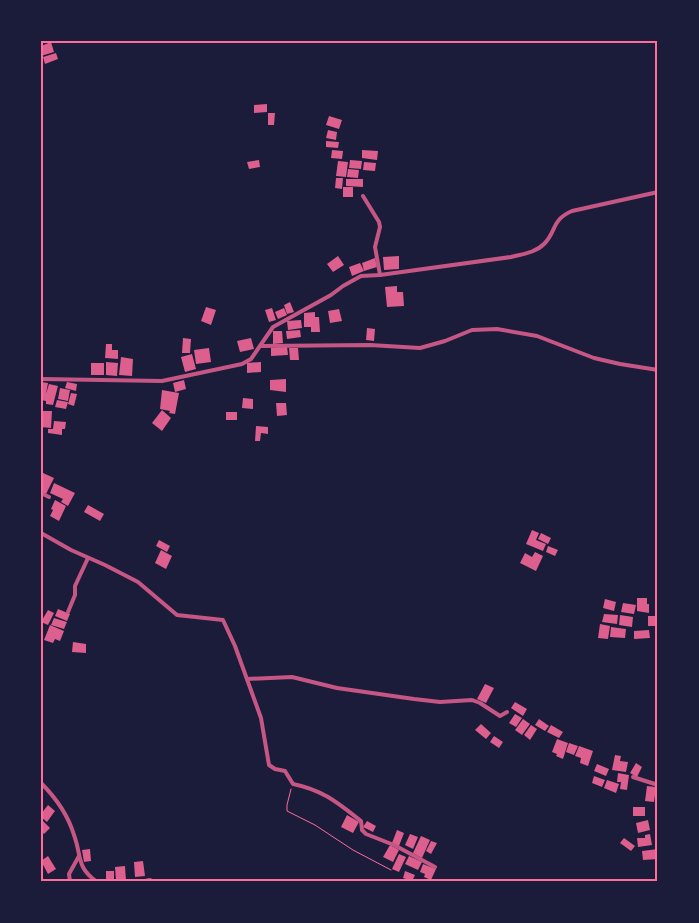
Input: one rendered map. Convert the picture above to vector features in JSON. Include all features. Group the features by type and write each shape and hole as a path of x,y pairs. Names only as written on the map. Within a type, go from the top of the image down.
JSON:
{"street":[{"path":"41,379 171,380 206,370 242,364 251,359 273,326 331,295 361,276 511,257 532,252 545,244 562,215 572,211 658,192"},
{"path":"363,196 380,226 375,247 380,275"},
{"path":"260,346 342,344 420,348 445,341 472,330 497,330 537,336 594,358 658,370"},
{"path":"41,493 49,497"},
{"path":"41,532 54,541 88,558 105,564 138,582 177,616 222,620 235,646 261,718 269,765 275,769 285,771 293,784 306,786 328,795 361,821 362,830 366,834 394,845 435,867"},
{"path":"68,612 75,595 75,586 88,558"},
{"path":"246,679 292,677 337,688 440,702 472,700 500,716 508,712"},
{"path":"633,777 658,785"},
{"path":"41,783 57,800 65,814 74,834 85,872 97,882"},
{"path":"70,882 69,874 80,856"},
{"path":"140,882 150,880 154,882"}],"path":[{"path":"293,784 287,811 315,824 353,850 391,870"}],"building":[{"path":"51,42 54,52 41,56 41,46"},
{"path":"56,53 58,59 45,64 43,57"},
{"path":"267,104 267,112 254,113 254,105"},
{"path":"268,113 275,113 274,125 268,125"},
{"path":"329,116 342,120 339,129 326,125"},
{"path":"328,130 337,132 336,140 326,138"},
{"path":"326,141 339,142 338,148 326,147"},
{"path":"332,150 343,151 342,159 331,158"},
{"path":"362,150 378,151 377,160 362,158"},
{"path":"259,160 260,167 249,169 247,162"},
{"path":"350,160 362,161 361,169 349,168"},
{"path":"338,161 348,162 346,177 336,176"},
{"path":"364,162 376,163 375,171 363,170"},
{"path":"348,169 359,170 358,178 347,177"},
{"path":"336,178 343,178 342,189 335,188"},
{"path":"346,179 363,179 363,187 346,186"},
{"path":"343,187 353,187 353,197 343,197"},
{"path":"338,256 344,265 333,272 327,264"},
{"path":"399,256 399,269 384,270 383,257"},
{"path":"375,258 377,267 364,271 362,263"},
{"path":"360,263 364,271 352,276 349,267"},
{"path":"397,286 397,292 403,292 404,306 387,307 385,287"},
{"path":"290,302 294,312 287,314 284,305"},
{"path":"206,307 216,310 211,325 201,321"},
{"path":"272,308 276,320 269,322 265,310"},
{"path":"284,308 287,315 278,319 275,312"},
{"path":"339,309 342,321 330,323 328,311"},
{"path":"315,312 315,317 319,317 320,332 311,332 311,327 304,327 304,313"},
{"path":"301,320 302,328 288,330 287,321"},
{"path":"367,328 375,329 374,341 366,340"},
{"path":"300,330 301,337 287,339 286,331"},
{"path":"273,331 282,331 283,343 273,344"},
{"path":"183,338 191,339 190,353 182,353"},
{"path":"251,338 254,349 240,352 237,341"},
{"path":"106,344 112,344 112,350 118,350 118,359 105,358"},
{"path":"287,346 288,355 271,356 271,348"},
{"path":"209,348 211,362 196,364 194,350"},
{"path":"289,348 298,348 299,360 290,360"},
{"path":"192,354 196,369 185,372 181,357"},
{"path":"121,357 133,359 132,376 119,375"},
{"path":"106,362 118,363 117,376 106,375"},
{"path":"261,362 261,372 247,373 247,363"},
{"path":"91,363 104,363 104,375 91,375"},
{"path":"286,379 286,392 270,390 270,380"},
{"path":"184,380 186,389 175,392 173,383"},
{"path":"41,382 48,383 46,394 49,384 58,386 53,405 46,404 46,401 41,400"},
{"path":"67,382 77,384 76,391 65,388"},
{"path":"60,388 70,390 68,401 58,399"},
{"path":"162,390 179,393 175,414 160,409"},
{"path":"71,393 77,394 74,406 68,404"},
{"path":"243,398 253,399 253,409 242,408"},
{"path":"57,400 68,402 66,409 55,407"},
{"path":"276,403 286,403 287,415 277,416"},
{"path":"162,410 171,418 162,431 152,423"},
{"path":"42,411 52,411 51,428 41,427"},
{"path":"226,412 237,412 237,420 226,420"},
{"path":"54,421 66,422 65,429 62,429 62,435 48,433 48,429 53,429"},
{"path":"256,426 268,427 268,434 261,433 260,441 255,441"},
{"path":"41,472 54,478 46,494 41,492"},
{"path":"54,483 75,493 68,506 61,502 63,499 50,493"},
{"path":"55,500 66,506 59,521 50,516"},
{"path":"88,505 104,514 100,521 84,512"},
{"path":"532,530 539,533 536,540 546,544 543,551 526,544"},
{"path":"541,533 551,538 548,544 538,539"},
{"path":"159,540 170,546 167,552 156,546"},
{"path":"548,546 558,550 555,556 546,552"},
{"path":"161,550 172,556 166,569 155,563"},
{"path":"535,552 543,556 536,571 520,563 525,553 532,557"},
{"path":"637,598 647,598 649,613 637,611"},
{"path":"605,599 616,602 614,611 603,608"},
{"path":"623,603 636,605 634,614 621,612"},
{"path":"58,609 70,614 67,621 55,616"},
{"path":"48,610 54,613 48,625 41,622"},
{"path":"604,614 618,615 617,624 602,622"},
{"path":"620,615 633,617 632,627 619,625"},
{"path":"648,616 655,616 656,626 648,626"},
{"path":"54,618 67,622 64,629 51,625"},
{"path":"600,624 610,626 608,639 598,638"},
{"path":"50,625 64,631 60,641 55,639 53,643 44,640"},
{"path":"611,627 626,629 625,638 610,637"},
{"path":"649,630 650,638 634,639 634,631"},
{"path":"73,642 86,644 86,653 72,652"},
{"path":"485,684 494,688 486,703 477,699"},
{"path":"515,702 527,709 523,716 511,708"},
{"path":"515,714 522,718 516,727 509,723"},
{"path":"523,719 530,724 522,735 515,730"},
{"path":"539,719 549,726 545,731 535,725"},
{"path":"481,724 491,733 486,739 475,730"},
{"path":"531,725 537,729 530,740 524,735"},
{"path":"551,725 563,732 559,738 547,732"},
{"path":"494,736 503,742 499,748 490,742"},
{"path":"557,739 568,743 563,759 552,752"},
{"path":"569,743 578,746 574,755 566,752"},
{"path":"579,746 593,751 588,766 580,763 581,758 575,756"},
{"path":"615,755 621,756 620,761 628,762 626,772 612,770"},
{"path":"636,763 642,767 637,777 630,773"},
{"path":"597,764 609,769 606,776 594,771"},
{"path":"618,773 629,775 627,790 620,789 621,782 617,782"},
{"path":"594,776 605,780 602,787 592,783"},
{"path":"607,780 619,784 616,793 604,788"},
{"path":"647,786 656,787 654,802 645,801"},
{"path":"48,805 55,811 47,822 41,817 41,814"},
{"path":"633,807 645,807 645,816 633,816"},
{"path":"347,815 359,822 353,833 341,827"},
{"path":"42,820 50,828 44,834 41,831"},
{"path":"648,820 650,830 638,833 636,823"},
{"path":"367,821 376,826 373,832 363,827"},
{"path":"397,830 404,833 399,846 392,843"},
{"path":"410,834 418,837 413,849 405,845"},
{"path":"650,834 652,845 638,847 637,838 645,838 645,835"},
{"path":"421,836 430,840 422,858 413,853"},
{"path":"624,838 635,846 631,851 620,843"},
{"path":"431,841 437,843 431,854 426,851"},
{"path":"390,845 399,850 393,862 383,857"},
{"path":"90,849 91,861 84,862 82,850"},
{"path":"658,849 658,859 643,860 642,851"},
{"path":"399,854 406,857 399,872 392,869"},
{"path":"48,856 56,869 48,874 41,861"},
{"path":"409,856 422,862 418,870 405,864"},
{"path":"143,861 145,876 135,877 134,862"},
{"path":"423,864 436,869 431,880 424,877 425,874 420,872"},
{"path":"125,866 126,881 116,881 115,867"},
{"path":"106,871 114,871 114,881 106,882"},
{"path":"405,871 415,875 412,881 403,878"}]}
